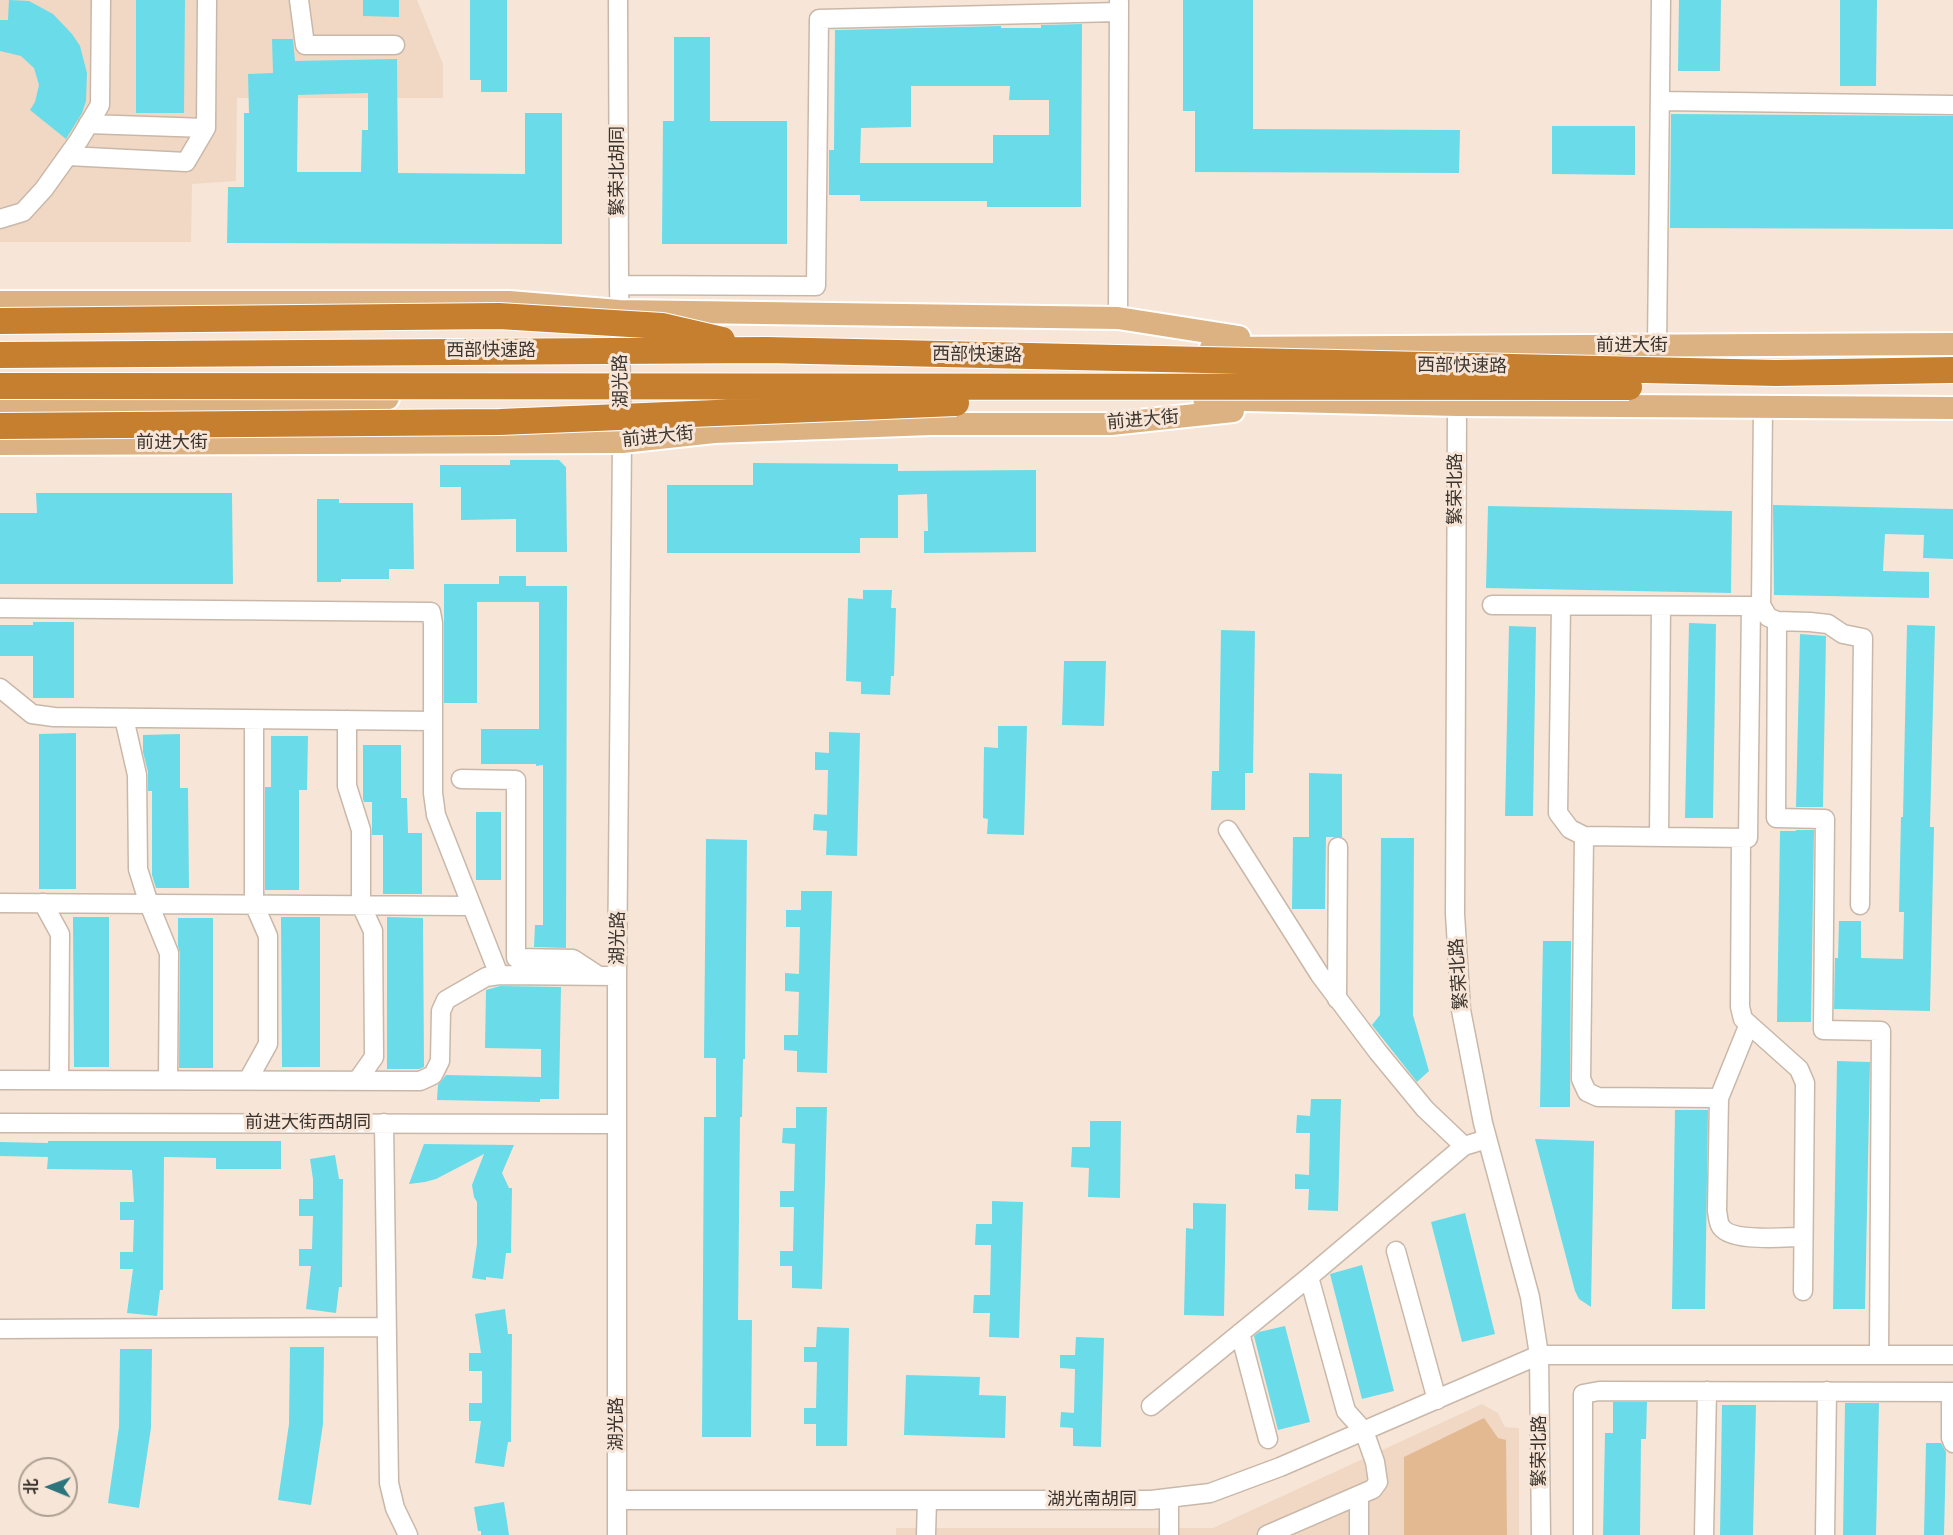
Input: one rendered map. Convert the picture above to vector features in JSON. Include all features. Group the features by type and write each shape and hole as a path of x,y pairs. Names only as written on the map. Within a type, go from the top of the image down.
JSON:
{"highway":[{"path":"0,321 499,316 662,327 766,350"},
{"name":"西部快速路","path":"0,355 766,350 1776,373 1953,370"},
{"name":"西部快速路","path":"0,386 1953,386"},
{"path":"0,426 500,422 998,401 1181,386"}],"main road":[{"name":"前进大街","path":"0,302 509,302 620,311 1118,318 1312,348"},
{"name":"前进大街","path":"0,342 620,342 1104,349 1953,344"},
{"name":"前进大街","path":"0,402 914,394 1107,395 1457,405 1953,408"},
{"name":"前进大街","path":"0,444 622,442 714,432 931,424 1112,424 1314,402"}],"street":[{"path":"0,219 23,212 44,189 100,105 101,0"},
{"path":"68,156 186,162 206,128 207,0"},
{"path":"299,0 305,45 395,45"},
{"name":"繁荣北胡同","path":"618,0 620,342"},
{"path":"1657,346 1661,0"},
{"path":"619,285 816,286 819,19 1119,6 1118,318"},
{"path":"1661,101 1953,105"},
{"path":"88,124 206,128"},
{"name":"湖光路","path":"617,1535 617,1124 608,976 622,442 620,342"},
{"name":"繁荣北路","path":"1457,405 1455,914 1461,1010 1487,1139 1530,1297 1539,1355 1541,1535"},
{"path":"1561,606 1558,813 1570,829 1584,836 1748,838 1763,407"},
{"path":"1492,605 1756,605 1768,617 1777,621 1828,624 1843,634 1863,638 1860,905"},
{"path":"1659,837 1661,606"},
{"path":"0,608 431,612 433,623 433,793 436,815 499,975"},
{"path":"1777,621 1776,818 1825,819 1823,1030 1881,1032 1879,1354"},
{"path":"0,688 32,714 54,717 433,721"},
{"path":"124,718 137,776 138,869 169,953 168,1080"},
{"path":"248,1080 268,1044 268,936 254,904 254,720"},
{"path":"347,720 347,786 361,830 361,905 374,931 374,1057 357,1081"},
{"path":"461,779 516,780 516,958 573,959 608,976"},
{"path":"1228,830 1337,999 1425,1109 1464,1146"},
{"path":"1584,836 1581,1079 1587,1092 1598,1097 1719,1098"},
{"path":"1742,838 1740,1007 1743,1019 1799,1069 1805,1083 1803,1291"},
{"path":"1337,999 1338,847"},
{"path":"0,903 471,906"},
{"path":"43,903 60,934 59,1080"},
{"path":"0,1080 420,1081 433,1075 440,1062 441,1011 446,1000 486,977 499,975 608,976"},
{"path":"1749,1024 1719,1098 1717,1211 1720,1226 1729,1234 1741,1237 1803,1237"},
{"name":"前进大街西胡同","path":"0,1123 617,1124"},
{"path":"384,1124 389,1482 395,1508 408,1535"},
{"path":"1151,1406 1464,1146 1487,1139"},
{"path":"1396,1251 1437,1400"},
{"path":"1267,1535 1373,1489 1378,1482 1375,1462 1364,1431 1346,1411 1309,1277"},
{"path":"0,1329 386,1327"},
{"path":"1240,1333 1268,1439"},
{"path":"1539,1355 1953,1355"},
{"name":"湖光南胡同","path":"617,1500 1151,1500 1210,1492 1280,1467 1539,1355"},
{"path":"1583,1535 1583,1394 1599,1391 1952,1392 1951,1438 1953,1443"},
{"path":"1704,1535 1707,1391"},
{"path":"1825,1535 1827,1391"},
{"path":"1359,1495 1359,1535"},
{"path":"1169,1498 1169,1535"},
{"path":"926,1535 927,1500"}],"shaded area":[{"path":"0,0 417,0 443,64 443,98 237,98 236,181 192,184 191,242 0,242"},
{"path":"1482,1404 1498,1413 1505,1427 1519,1428 1519,1535 896,1535 896,1528 1213,1528"},
{"path":"1484,1418 1498,1438 1506,1440 1507,1535 1404,1535 1404,1457"}],"building":[{"path":"9,0 29,1 53,14 80,46 87,73 86,101 82,113 66,139 30,110 35,102 39,85 34,68 21,56 0,51 0,20 8,20"},
{"path":"136,0 185,0 184,113 136,113"},
{"path":"363,0 399,0 399,17 363,16"},
{"path":"470,0 507,0 507,92 481,92 481,80 470,80"},
{"path":"1183,0 1253,0 1253,129 1460,130 1459,173 1195,172 1195,111 1183,111"},
{"path":"1679,0 1721,0 1720,71 1678,71"},
{"path":"1840,0 1877,0 1876,86 1840,86"},
{"path":"1082,24 1081,207 987,207 987,201 860,201 860,195 829,195 829,150 834,150 835,30 1001,26 1001,28 1041,28 1041,25","holes":["911,86 1010,86 1009,100 1049,100 1049,135 993,135 993,163 860,163 861,128 911,127"]},
{"path":"674,37 710,37 710,121 787,121 787,244 662,244 663,121 674,121"},
{"path":"272,39 293,39 295,61 397,59 398,173 525,174 525,113 562,113 562,244 227,243 228,187 244,187 244,113 249,113 248,74 273,73","holes":["368,93 368,130 362,130 361,172 297,172 298,95"]},
{"path":"1671,114 1953,116 1953,229 1670,228"},
{"path":"1552,126 1635,126 1635,175 1552,174"},
{"path":"510,460 559,460 566,467 567,552 516,552 516,519 461,520 461,487 440,487 440,465 510,465"},
{"path":"753,463 898,464 898,471 1036,470 1036,552 924,553 924,531 928,531 927,494 898,495 898,538 860,538 860,553 667,553 667,485 753,485"},
{"path":"36,493 232,493 233,584 0,584 0,513 37,513"},
{"path":"317,499 339,499 339,503 413,503 414,569 389,569 389,579 341,579 341,582 317,582"},
{"path":"1773,505 1953,509 1953,559 1923,558 1924,535 1885,534 1883,571 1929,572 1929,598 1774,595"},
{"path":"1488,506 1732,511 1731,593 1486,588"},
{"path":"499,576 526,576 526,586 567,586 566,948 534,947 535,925 543,925 543,765 481,764 481,729 539,729 539,602 477,602 477,703 444,703 444,584 499,584"},
{"path":"863,590 892,590 891,608 896,608 894,676 891,676 890,695 861,694 861,682 846,681 848,598 863,599"},
{"path":"33,622 74,622 74,698 33,698 33,656 0,656 0,625 33,625"},
{"path":"1689,623 1716,624 1713,818 1685,818"},
{"path":"1907,625 1935,626 1930,827 1934,827 1930,1011 1834,1009 1835,958 1838,958 1839,921 1861,921 1861,958 1903,959 1904,912 1899,912"},
{"path":"1509,626 1536,627 1533,816 1505,816"},
{"path":"1221,630 1255,631 1253,773 1245,773 1245,810 1211,810 1212,771 1219,771"},
{"path":"1800,634 1826,636 1823,807 1796,807"},
{"path":"1064,661 1106,661 1104,726 1062,725"},
{"path":"998,726 1027,726 1024,835 987,834 988,819 983,818 984,747 998,748"},
{"path":"829,732 860,733 857,856 826,855 827,831 813,830 814,814 827,815 828,770 815,770 815,752 829,753"},
{"path":"76,733 76,889 39,889 39,734"},
{"path":"180,734 180,788 188,788 189,888 156,888 152,875 152,791 148,791 143,735"},
{"path":"271,736 308,736 307,790 299,790 299,890 265,890 265,787 271,787"},
{"path":"363,745 401,745 401,798 407,798 408,833 422,833 422,894 383,894 383,835 372,835 372,802 364,802 363,799"},
{"path":"1309,773 1342,774 1342,837 1326,837 1325,909 1292,909 1293,837 1309,837"},
{"path":"476,812 501,812 501,880 476,880"},
{"path":"1814,830 1811,1022 1777,1022 1780,831"},
{"path":"1381,838 1414,838 1413,1015 1429,1071 1417,1082 1372,1025 1380,1015"},
{"path":"706,839 747,840 745,1059 743,1059 742,1117 740,1117 738,1320 752,1320 751,1437 702,1437 704,1117 716,1117 716,1058 704,1058"},
{"path":"801,891 832,891 827,1073 797,1072 797,1051 784,1050 784,1035 798,1035 799,992 785,991 785,973 799,974 800,927 786,927 786,910 801,910"},
{"path":"73,917 109,917 109,1067 74,1067"},
{"path":"281,917 320,917 320,1067 282,1067"},
{"path":"387,917 423,918 424,1067 419,1069 387,1069"},
{"path":"178,918 213,918 213,1068 179,1068"},
{"path":"1543,941 1571,941 1570,1107 1540,1107"},
{"path":"500,986 561,987 559,1099 540,1099 540,1102 437,1100 438,1085 446,1075 541,1077 541,1049 485,1048 486,990"},
{"path":"1837,1061 1870,1062 1865,1309 1833,1309"},
{"path":"1311,1099 1341,1099 1338,1211 1308,1210 1309,1189 1295,1189 1295,1174 1309,1175 1310,1133 1296,1133 1297,1115 1310,1116"},
{"path":"796,1107 827,1107 822,1289 792,1288 792,1266 780,1266 780,1251 793,1251 794,1207 780,1207 780,1191 794,1191 795,1144 782,1143 783,1128 796,1128"},
{"path":"1675,1110 1708,1110 1705,1309 1672,1309"},
{"path":"1090,1121 1121,1121 1120,1198 1088,1197 1089,1168 1071,1167 1072,1147 1090,1147"},
{"path":"1535,1139 1594,1141 1591,1307 1579,1299 1575,1291"},
{"path":"48,1141 281,1141 281,1169 216,1169 216,1158 164,1157 163,1290 160,1290 157,1316 127,1313 133,1269 120,1269 120,1252 133,1252 134,1220 120,1220 120,1202 134,1202 132,1170 47,1169 48,1157 0,1156 0,1142 48,1143"},
{"path":"424,1144 514,1145 502,1173 509,1188 512,1188 511,1253 506,1253 503,1279 472,1278 477,1244 477,1202 472,1185 484,1154 436,1179 409,1184"},
{"path":"335,1155 339,1179 343,1179 342,1287 339,1287 336,1313 306,1309 311,1266 299,1266 299,1249 312,1249 313,1216 299,1216 299,1199 313,1199 310,1159"},
{"path":"992,1201 1023,1202 1019,1338 989,1337 990,1313 973,1313 974,1295 990,1295 991,1245 975,1245 976,1224 992,1224"},
{"path":"1193,1203 1226,1204 1224,1316 1184,1315 1186,1228 1193,1229"},
{"path":"1465,1213 1495,1334 1462,1342 1431,1222"},
{"path":"1362,1265 1394,1391 1362,1399 1330,1274"},
{"path":"505,1309 508,1334 512,1334 511,1442 508,1442 504,1467 475,1463 481,1421 469,1421 469,1403 482,1403 482,1371 469,1371 469,1353 481,1353 475,1314"},
{"path":"1285,1326 1310,1422 1278,1430 1254,1336 1259,1332"},
{"path":"817,1327 849,1328 847,1446 816,1446 816,1424 804,1424 804,1408 816,1408 817,1362 804,1362 804,1347 816,1347"},
{"path":"1076,1337 1104,1338 1101,1447 1073,1446 1073,1428 1060,1427 1061,1412 1074,1413 1075,1369 1060,1368 1060,1355 1075,1355"},
{"path":"290,1347 324,1347 323,1424 311,1505 278,1500 289,1424"},
{"path":"120,1349 152,1349 151,1428 139,1508 108,1503 119,1427"},
{"path":"906,1375 980,1377 979,1395 1006,1396 1005,1438 904,1435"},
{"path":"1613,1402 1647,1402 1646,1439 1641,1439 1640,1535 1603,1535 1605,1433 1613,1433"},
{"path":"1845,1403 1879,1403 1876,1535 1843,1535"},
{"path":"1722,1405 1756,1405 1753,1535 1720,1535"},
{"path":"1926,1443 1941,1443 1946,1452 1944,1535 1924,1535"},
{"path":"504,1502 509,1535 481,1535 481,1531 478,1531 474,1507"}]}
